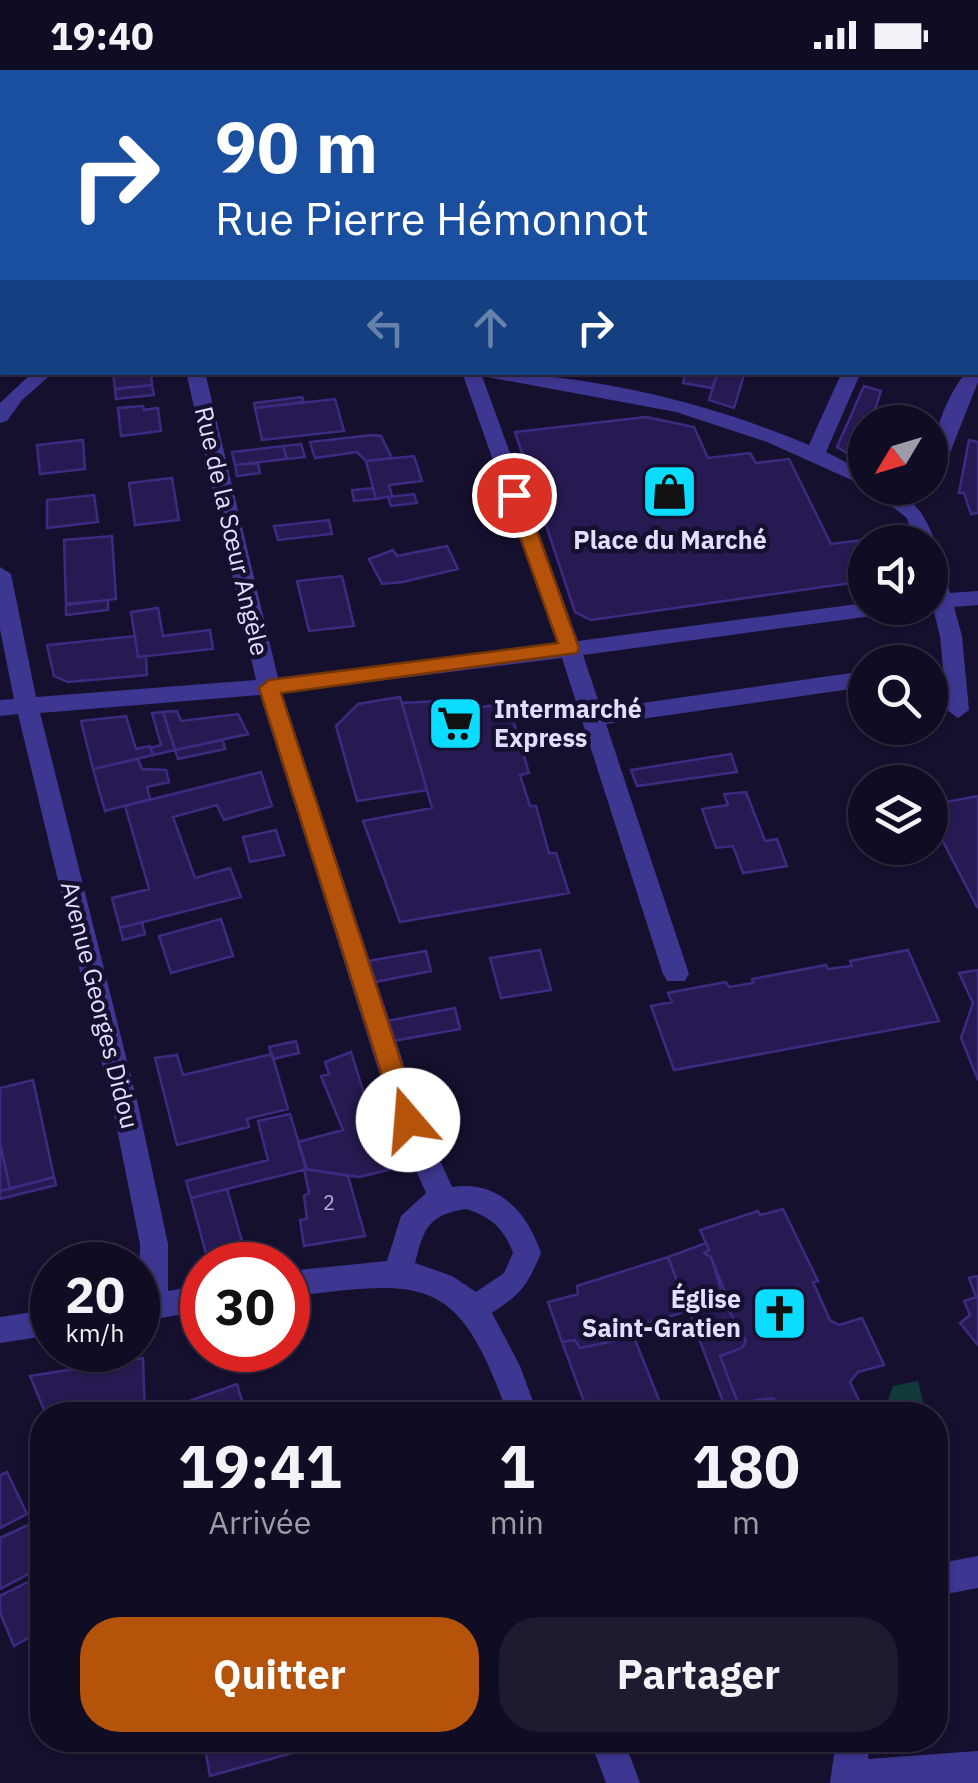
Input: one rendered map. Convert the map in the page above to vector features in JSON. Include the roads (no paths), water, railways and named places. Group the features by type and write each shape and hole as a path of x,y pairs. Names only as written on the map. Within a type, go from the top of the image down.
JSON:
{"street":[{"path":"0,417 15,396 41,375"},
{"name":"Rue de la Sœur Angèle","path":"196,375 269,688 408,1120 444,1199"},
{"path":"472,375 570,648 676,974"},
{"path":"505,375 702,410 814,454 848,478"},
{"path":"814,454 851,375"},
{"path":"948,431 964,389 974,375"},
{"path":"901,505 916,516 919,525"},
{"path":"916,516 920,505"},
{"name":"Avenue Georges Didou","path":"0,574 27,706 126,1109 154,1242"},
{"path":"948,599 978,598"},
{"path":"0,708 269,688 848,612"},
{"path":"943,625 954,666 958,710"},
{"path":"948,667 954,666"},
{"path":"590,718 848,681"},
{"path":"400,1270 406,1228 419,1212 444,1199 482,1198 502,1207 521,1228 528,1254 524,1270 502,1297 476,1308"},
{"path":"310,1281 400,1270 444,1284 476,1308 506,1360 519,1402"},
{"path":"0,1330 30,1325"},
{"path":"948,1578 978,1572"},
{"path":"611,1752 623,1783"},
{"path":"852,1752 848,1780 978,1768"}],"place":[{"name":"Place du Marché","path":"670,491"},
{"name":"Intermarché Express","path":"455,723"},
{"name":"Église Saint-Gratien","path":"780,1313"}]}
